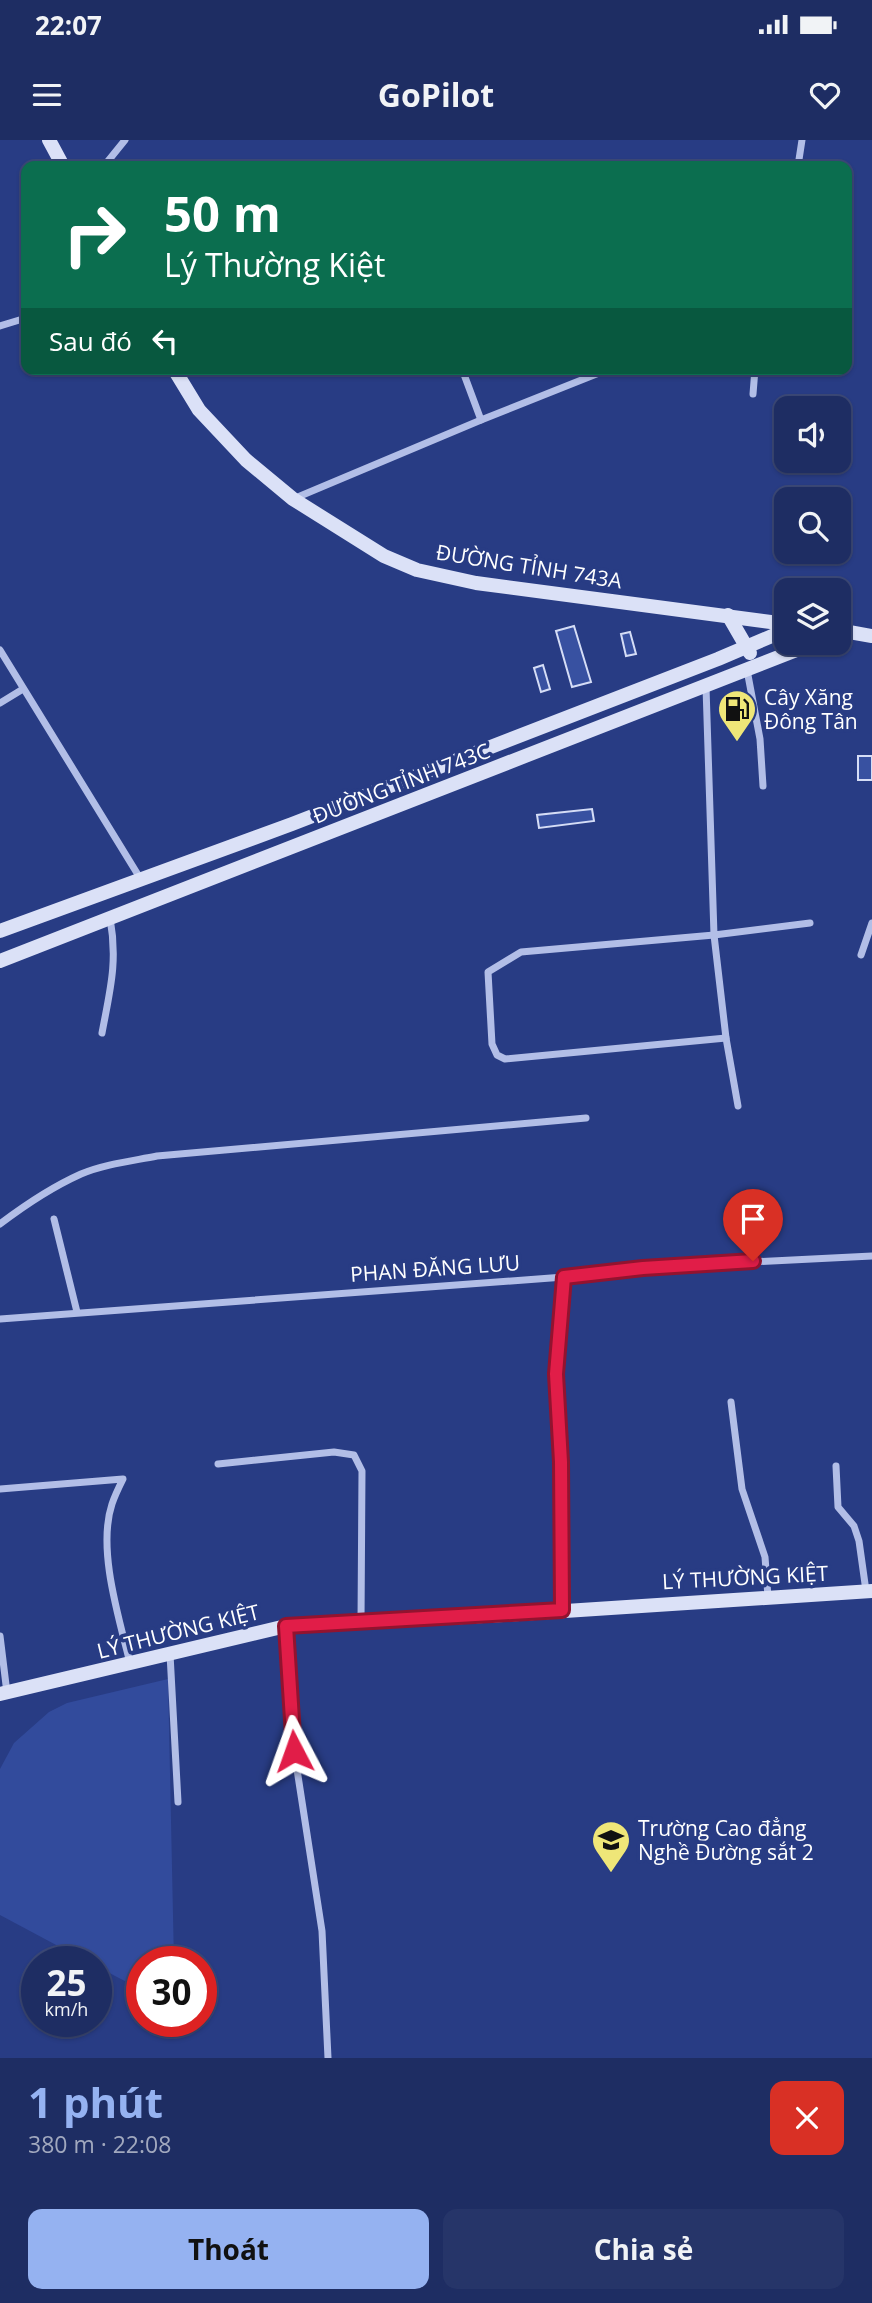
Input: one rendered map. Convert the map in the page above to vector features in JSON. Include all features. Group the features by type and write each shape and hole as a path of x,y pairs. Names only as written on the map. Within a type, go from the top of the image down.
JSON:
{"main road":[{"path":"49,140 60,161"},
{"name":"ĐƯỜNG TỈNH 743A","path":"178,375 199,410 246,460 293,499 384,556 417,570 507,588 774,622"},
{"path":"728,615 747,647 752,667"},
{"path":"851,633 872,636"},
{"name":"ĐƯỜNG TỈNH 743C","path":"0,931 292,824 774,636"},
{"name":"ĐƯỜNG TỈNH 743C","path":"0,961 783,655"},
{"name":"LÝ THƯỜNG KIỆT","path":"3,1694 286,1626 869,1591"}],"street":[{"path":"108,161 125,140"},
{"path":"799,161 802,140"},
{"path":"0,326 21,320"},
{"path":"464,375 481,420"},
{"path":"293,499 594,375"},
{"path":"753,394 755,375"},
{"path":"0,650 140,878"},
{"path":"752,667 762,786"},
{"path":"706,686 714,935 737,1106"},
{"path":"0,703 23,690"},
{"path":"102,1033 115,951 110,918"},
{"path":"726,1038 505,1059 496,1055 492,1044 488,972 521,952 714,935 810,923"},
{"path":"860,955 872,923"},
{"path":"0,1224 81,1174 109,1165 157,1156 586,1118"},
{"path":"54,1219 77,1312"},
{"name":"PHAN ĐĂNG LƯU","path":"0,1319 564,1277 670,1266 872,1256"},
{"path":"562,1610 561,1462 556,1374 564,1277"},
{"path":"731,1402 742,1489 765,1557 768,1597"},
{"path":"218,1464 334,1452 354,1455 362,1471 361,1622"},
{"path":"836,1466 838,1507 854,1526 869,1591"},
{"path":"0,1489 123,1479 111,1506 107,1549 112,1587 130,1663"},
{"path":"286,1626 294,1751 322,1931 328,2058"},
{"path":"0,1636 3,1694"},
{"path":"170,1653 178,1802"}],"shaded area":[{"path":"168,1679 174,1946 126,1946 126,1982 112,1974 112,1946 58,1946 0,1915 0,1769 14,1743 49,1712 67,1703"}],"building":[{"path":"574,626 591,682 572,687 556,631"},
{"path":"630,632 636,654 626,656 621,634"},
{"path":"543,665 550,689 541,692 534,668"},
{"path":"858,756 872,756 872,780 858,780"},
{"path":"592,809 594,821 539,828 537,815"}],"place":[{"name":"Cây Xăng Đông Tân","path":"737,743"},
{"name":"Trường Cao đẳng Nghề Đường sắt 2","path":"611,1874"}],"route":[{"path":"294,1751 286,1626 562,1610 561,1462 556,1374 564,1277 643,1268 753,1261"}]}
